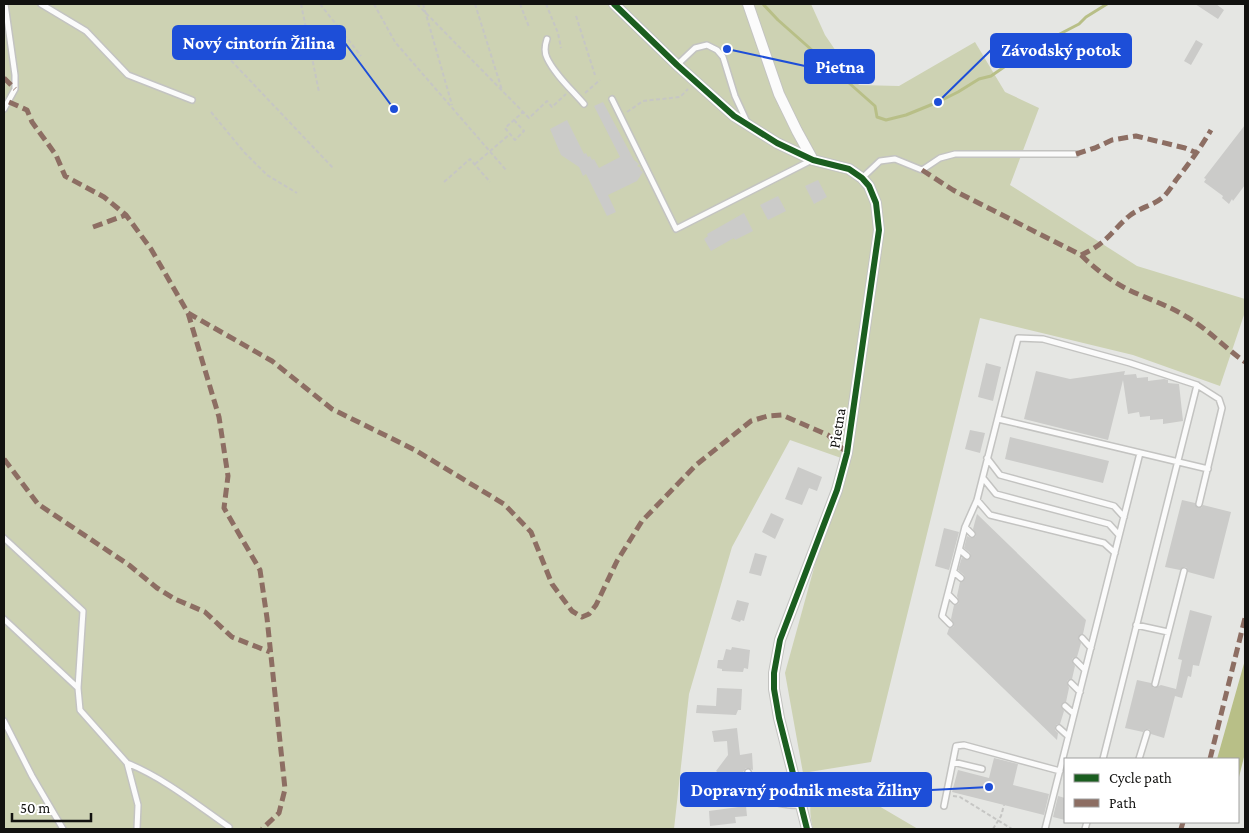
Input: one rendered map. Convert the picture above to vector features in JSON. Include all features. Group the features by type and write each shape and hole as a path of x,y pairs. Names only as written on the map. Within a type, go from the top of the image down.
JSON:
{"street":[{"path":"614,4 721,105 750,126 777,144 813,160 849,169 862,178"},
{"path":"748,4 779,94 796,132 813,160"},
{"name":"Pietna","path":"807,829 779,718 774,689 774,673 780,640 836,490 847,453 879,230 876,203 869,186 862,178"}],"lane":[{"path":"4,109 15,90 15,75 5,4"},
{"path":"41,4 86,31 128,75 192,100"},
{"path":"547,39 546,57 584,104"},
{"path":"677,65 695,48 707,46 717,50 723,57 735,96 750,126"},
{"path":"612,99 676,229 813,160"},
{"path":"862,178 880,161 896,159 922,170 940,158 955,154 1076,154"},
{"path":"950,624 942,616 965,527 977,500 1018,338 1043,339 1130,364 1196,385 1219,399 1222,408 1199,504"},
{"path":"1103,758 1196,385"},
{"path":"998,419 1208,469"},
{"path":"1045,829 1062,768 1068,736 1140,453"},
{"path":"988,458 1000,475 1114,506 1124,517"},
{"path":"982,478 996,494 1109,524 1119,535"},
{"path":"977,500 990,514 1104,543 1115,554"},
{"path":"965,527 972,534"},
{"path":"4,538 83,611 78,688 80,710 127,763 138,805 137,829"},
{"path":"960,550 967,556"},
{"path":"1155,684 1184,571"},
{"path":"954,572 961,578"},
{"path":"948,594 955,601"},
{"path":"4,619 78,688"},
{"path":"1136,624 1168,632"},
{"path":"1082,638 1091,648"},
{"path":"1076,661 1086,670"},
{"path":"1070,683 1080,692"},
{"path":"1065,706 1074,714"},
{"path":"4,721 32,776 63,829"},
{"path":"1059,728 1068,736"},
{"path":"1139,758 1147,733"},
{"path":"944,806 956,746 964,745 1062,768"},
{"path":"953,762 982,769"},
{"path":"127,763 145,770 228,827"},
{"path":"748,772 758,795 763,799 794,806 801,805"}],"path":[{"path":"301,4 318,92"},
{"path":"320,4 362,56"},
{"path":"374,4 395,42 506,170"},
{"path":"417,4 529,118 547,101 552,107 571,89"},
{"path":"423,4 452,106"},
{"path":"475,4 502,91"},
{"path":"520,4 529,26"},
{"path":"546,4 558,33 561,48"},
{"path":"576,16 595,75"},
{"path":"207,39 222,51 334,169"},
{"path":"579,98 600,80"},
{"path":"621,116 643,101 680,96"},
{"path":"211,112 244,152 267,174 297,193"},
{"path":"514,120 524,131 515,140 505,128 514,120 523,112"},
{"path":"475,164 510,134"},
{"path":"444,182 470,159 490,182"},
{"path":"946,794 960,798 1012,829"},
{"path":"994,829 1004,805"}],"shaded area":[{"path":"4,4 811,4 825,35 859,85 899,86 975,42 1005,92 1039,108 1010,185 1137,266 1245,299 1245,312 1220,386 1133,355 980,318 871,762 803,773 785,673 844,459 790,440 732,547 689,694 674,829 4,829"},
{"path":"1245,660 1245,753 1239,777 1239,758 1217,758"},
{"path":"839,787 855,792 918,829 813,829 810,812 812,800 821,792"}],"building":[{"path":"1195,4 1216,4 1224,10 1218,19"},
{"path":"1196,40 1203,44 1191,65 1184,61"},
{"path":"603,102 634,160 639,164 637,166 643,172 637,181 608,195 616,212 607,216 586,174 583,176 579,167 561,155 550,129 567,120 584,154 586,153 588,157 590,156 592,160 594,159 599,168 620,157 594,106"},
{"path":"1245,125 1245,185 1229,204 1222,198 1223,196 1204,182 1206,179 1204,178"},
{"path":"818,180 827,197 814,204 805,186"},
{"path":"778,196 786,211 768,220 760,205"},
{"path":"744,213 753,231 735,240 734,238 711,251 704,239 708,236 707,234"},
{"path":"986,363 1001,367 993,401 978,397"},
{"path":"1036,371 1070,379 1125,371 1124,375 1136,374 1137,378 1148,377 1148,381 1168,380 1168,383 1179,384 1183,421 1163,424 1163,419 1150,420 1150,416 1140,417 1139,412 1128,414 1123,380 1108,440 1024,419"},
{"path":"970,430 985,433 980,453 965,449"},
{"path":"1010,437 1109,461 1103,483 1005,459"},
{"path":"798,467 822,477 817,491 809,488 802,505 785,499"},
{"path":"1182,500 1195,503 1198,508 1201,508 1203,505 1231,512 1214,579 1188,572 1185,567 1180,570 1165,567"},
{"path":"771,513 784,519 775,539 762,532"},
{"path":"977,514 1086,620 1083,634 1078,637 1081,643 1077,657 1072,660 1075,666 1072,679 1067,682 1069,688 1066,702 1061,705 1064,711 1060,724 1057,724 1055,727 1058,733 1057,740 947,634 949,628 954,625 951,619 954,605 959,602 957,596 960,582 965,579 964,575 958,570 962,557 967,560 971,557 970,553 964,548 967,536 971,538 976,536 973,529"},
{"path":"944,528 959,532 949,570 935,566"},
{"path":"755,553 767,556 761,576 749,573"},
{"path":"737,600 749,603 744,621 741,620 740,622 731,619"},
{"path":"1190,610 1212,616 1199,666 1193,665 1191,677 1188,676 1182,698 1175,696 1164,738 1151,734 1148,729 1143,732 1125,728 1137,680 1151,683 1154,688 1161,685 1176,689 1182,660 1178,659"},
{"path":"732,647 750,650 748,669 744,668 743,672 722,671 722,669 717,668 718,660 723,660 726,649 731,650"},
{"path":"717,688 742,689 741,710 738,710 736,715 696,713 697,705 716,706"},
{"path":"737,728 740,755 752,753 753,770 746,768 735,783 732,783 716,771 728,755 727,741 714,742 712,731"},
{"path":"994,758 1018,764 1013,785 1049,794 1044,815 952,792 958,770 989,778"},
{"path":"1058,796 1064,798 1064,820 1053,817"},
{"path":"746,806 747,816 735,817 736,823 710,826 709,811"}],"waterway":[{"path":"763,4 778,20 875,106 877,117 886,120 906,115 938,102 979,79 991,76 1029,50 1079,24 1086,17 1107,4"}],"marked path":[{"path":"4,78 15,89"},
{"path":"9,102 27,110 32,122 56,155 65,176 104,197 126,215 151,249 188,313 272,361 332,409 415,450 504,504 531,532 552,584 572,611 582,617 589,614 596,605 617,561 642,521 696,465 751,421 768,416 782,415 828,435 847,453"},
{"path":"922,170 953,190 1081,255 1102,242 1132,214 1164,196 1211,130"},
{"path":"1076,154 1112,140 1136,136 1185,148 1197,153"},
{"path":"93,227 126,215"},
{"path":"1081,255 1091,265 1121,286 1172,309 1195,322 1245,362"},
{"path":"188,313 219,417 228,476 224,508 260,570 267,618 285,789 279,813 262,829"},
{"path":"4,459 38,504 129,565 157,588 175,599 205,612 232,637 270,652"},
{"path":"1210,758 1245,618"},
{"path":"1181,829 1183,823"}],"cycle path":[{"path":"614,4 677,65 734,116 777,143 813,160 849,169 862,178 869,186 876,203 879,230 847,453 837,490 780,640 774,673 774,689 779,718 807,829"}],"place":[{"name":"Pietna","path":"727,49"},
{"name":"Závodský potok","path":"938,102"},
{"name":"Nový cintorín Žilina","path":"394,109"},
{"name":"Dopravný podnik mesta Žiliny","path":"989,787"}]}
